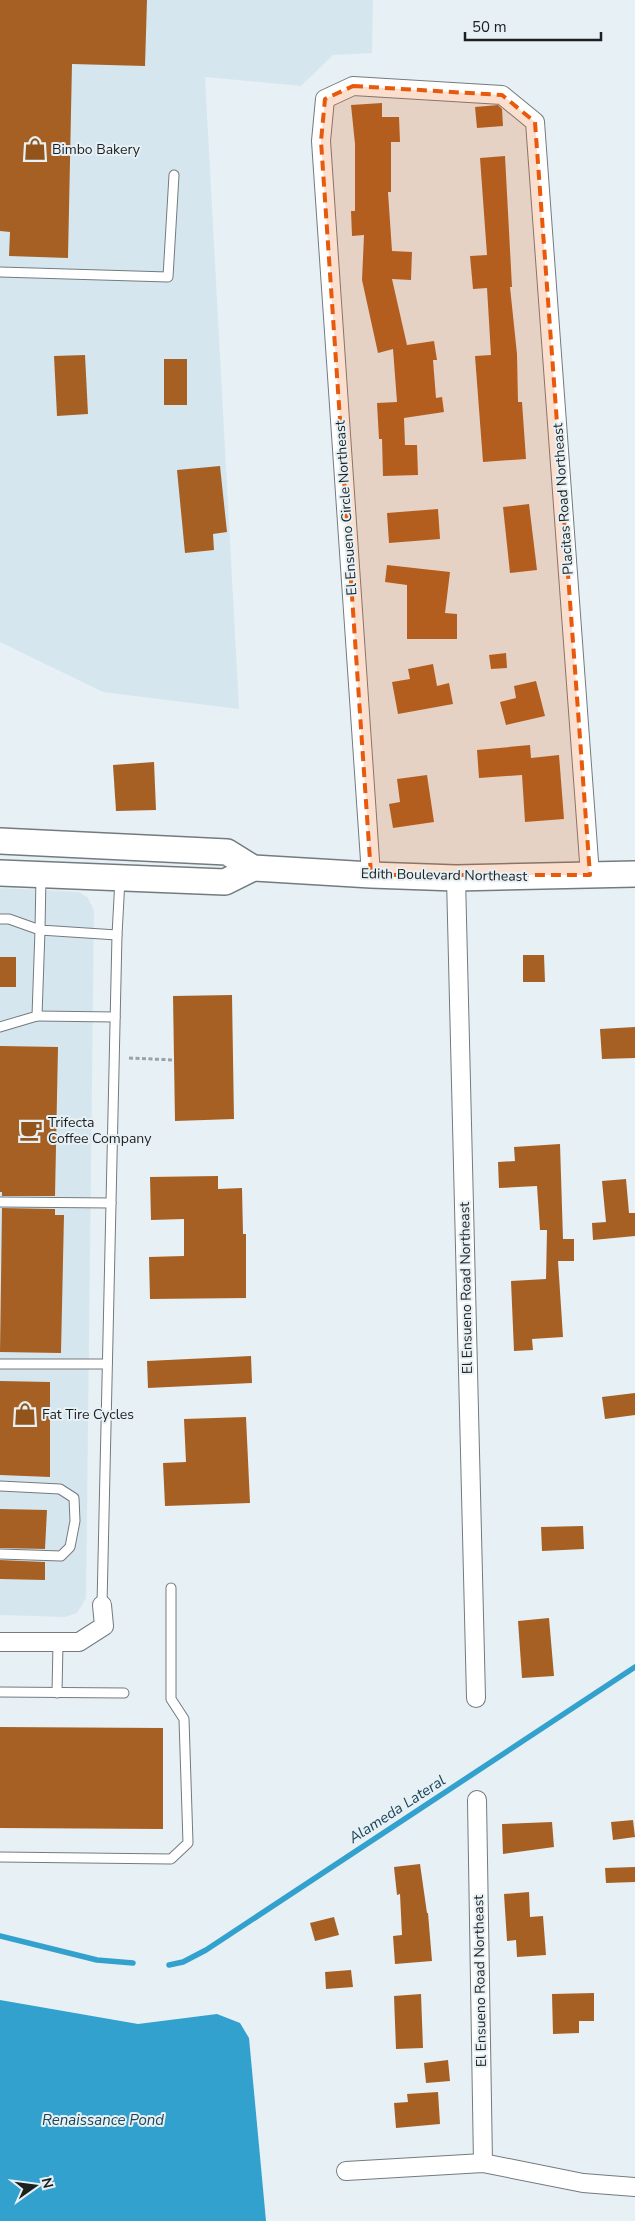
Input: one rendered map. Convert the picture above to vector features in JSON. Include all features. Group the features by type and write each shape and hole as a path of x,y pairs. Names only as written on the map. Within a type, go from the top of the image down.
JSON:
{"street":[{"name":"El Ensueno Circle Northeast","path":"371,875 321,141 325,99 353,86 502,95 535,122"},
{"name":"Placitas Road Northeast","path":"535,122 590,875"},
{"name":"Edith Boulevard Northeast","path":"0,842 227,852 253,868 371,875 456,878 635,874"},
{"name":"Edith Boulevard Northeast","path":"0,873 225,882 253,868"},
{"name":"El Ensueno Road Northeast","path":"456,878 476,1698"},
{"path":"0,1642 79,1642 104,1626 102,1605"},
{"name":"El Ensueno Road Northeast","path":"477,1800 484,2162"},
{"path":"346,2171 484,2162 583,2183 635,2186"}],"lane":[{"path":"0,272 168,276 174,175"},
{"path":"37,1016 41,876"},
{"path":"102,1605 110,1203 120,879"},
{"path":"0,919 9,919 40,930 117,935"},
{"path":"0,1027 37,1016 115,1017"},
{"path":"0,1202 110,1203"},
{"path":"0,1364 107,1364"},
{"path":"0,1486 60,1489 74,1498 75,1521 70,1547 61,1556 0,1554"},
{"path":"0,1857 171,1859 188,1843 184,1719 171,1698 171,1588"},
{"path":"58,1643 58,1693"},
{"path":"0,1692 124,1694"}],"path":[{"path":"129,1058 174,1060"}],"highlighted area":[{"path":"353,86 502,95 535,122 590,875 371,875 321,141 325,99"}],"shaded area":[{"path":"0,0 373,0 372,53 333,55 301,86 205,77 239,709 103,692 0,642"},
{"path":"0,888 79,892 88,898 94,911 86,1598 77,1613 65,1617 0,1615"}],"water":[{"name":"Renaissance Pond","path":"0,2000 138,2024 217,2014 240,2023 249,2038 266,2221 0,2221"}],"building":[{"name":"Bimbo Bakery","path":"0,0 147,0 145,66 72,64 68,258 9,256 10,232 0,231"},
{"path":"382,103 382,117 399,117 400,142 391,142 391,192 388,192 392,251 412,252 411,280 392,279 407,345 434,341 437,360 433,360 436,398 442,397 444,412 404,418 405,445 417,445 418,475 383,476 382,439 379,439 377,403 397,402 393,349 378,353 362,280 364,235 352,236 351,211 355,211 355,144 351,105"},
{"path":"498,105 502,109 503,126 477,128 475,107"},
{"path":"505,156 512,287 510,287 517,354 518,402 522,402 526,459 483,462 475,356 491,355 487,288 473,289 470,256 487,255 480,158"},
{"path":"85,355 88,414 57,416 54,356"},
{"path":"164,359 187,359 187,405 164,405"},
{"path":"220,466 227,532 213,534 214,550 185,553 177,470"},
{"path":"529,504 537,570 510,573 503,507"},
{"path":"438,509 440,539 389,543 387,513"},
{"path":"387,565 450,572 445,613 457,614 457,639 407,639 407,585 385,582"},
{"path":"506,653 507,668 491,669 489,655"},
{"path":"433,664 437,686 449,683 453,704 398,714 392,682 410,679 408,669"},
{"path":"536,681 545,716 506,725 500,702 516,698 514,686"},
{"path":"530,745 531,758 559,755 564,819 525,822 522,775 479,778 477,750"},
{"path":"154,762 156,810 116,811 113,765"},
{"path":"427,775 434,822 393,828 389,804 400,802 397,779"},
{"path":"523,955 544,955 545,982 523,982"},
{"path":"0,957 16,957 16,987 0,987"},
{"path":"232,995 234,1119 175,1121 173,996"},
{"path":"635,1027 635,1058 602,1059 600,1029"},
{"path":"0,1046 58,1047 55,1196 2,1196 2,1192 0,1192"},
{"path":"560,1144 563,1239 574,1239 574,1261 558,1261 563,1337 532,1339 533,1350 514,1351 511,1281 546,1279 547,1230 540,1230 537,1186 499,1188 498,1162 515,1161 514,1147"},
{"path":"218,1176 218,1189 242,1188 243,1234 246,1234 246,1298 150,1299 149,1257 184,1256 184,1219 151,1220 150,1177"},
{"path":"626,1179 629,1213 635,1213 635,1236 593,1240 592,1223 606,1222 602,1181"},
{"path":"2,1208 55,1209 55,1215 64,1215 61,1353 0,1352"},
{"path":"251,1356 252,1383 148,1388 147,1361"},
{"name":"Fat Tire Cycles","path":"0,1381 50,1382 50,1477 0,1475"},
{"path":"635,1393 635,1415 605,1419 602,1397"},
{"path":"246,1417 250,1503 165,1506 163,1463 186,1462 184,1419"},
{"path":"0,1509 47,1510 45,1549 0,1548"},
{"path":"583,1526 584,1549 542,1551 541,1527"},
{"path":"0,1560 45,1562 45,1580 0,1579"},
{"path":"549,1618 554,1676 522,1678 518,1621"},
{"path":"0,1727 163,1728 163,1829 0,1828"},
{"path":"633,1820 635,1837 613,1840 611,1822"},
{"path":"552,1822 554,1847 503,1854 502,1824"},
{"path":"420,1864 428,1913 432,1961 395,1964 393,1936 402,1935 400,1894 397,1895 394,1867"},
{"path":"635,1867 635,1882 606,1883 605,1868"},
{"path":"529,1892 530,1917 543,1916 546,1955 517,1957 516,1940 507,1941 504,1894"},
{"path":"334,1917 339,1935 315,1941 310,1923"},
{"path":"351,1970 353,1987 326,1989 325,1972"},
{"path":"594,1993 594,2021 579,2021 579,2033 553,2034 552,1994"},
{"path":"421,1994 423,2048 396,2049 394,1996"},
{"path":"448,2060 450,2081 426,2083 424,2063"},
{"path":"438,2092 440,2124 396,2128 394,2103 408,2102 407,2094"}],"waterway":[{"name":"Alameda Lateral","path":"169,1965 183,1962 206,1950 635,1667"},
{"path":"0,1936 97,1960 133,1963"}],"place":[{"name":"Bimbo Bakery","path":"35,149"},
{"name":"Trifecta Coffee Company","path":"31,1130"},
{"name":"Fat Tire Cycles","path":"25,1414"}]}
